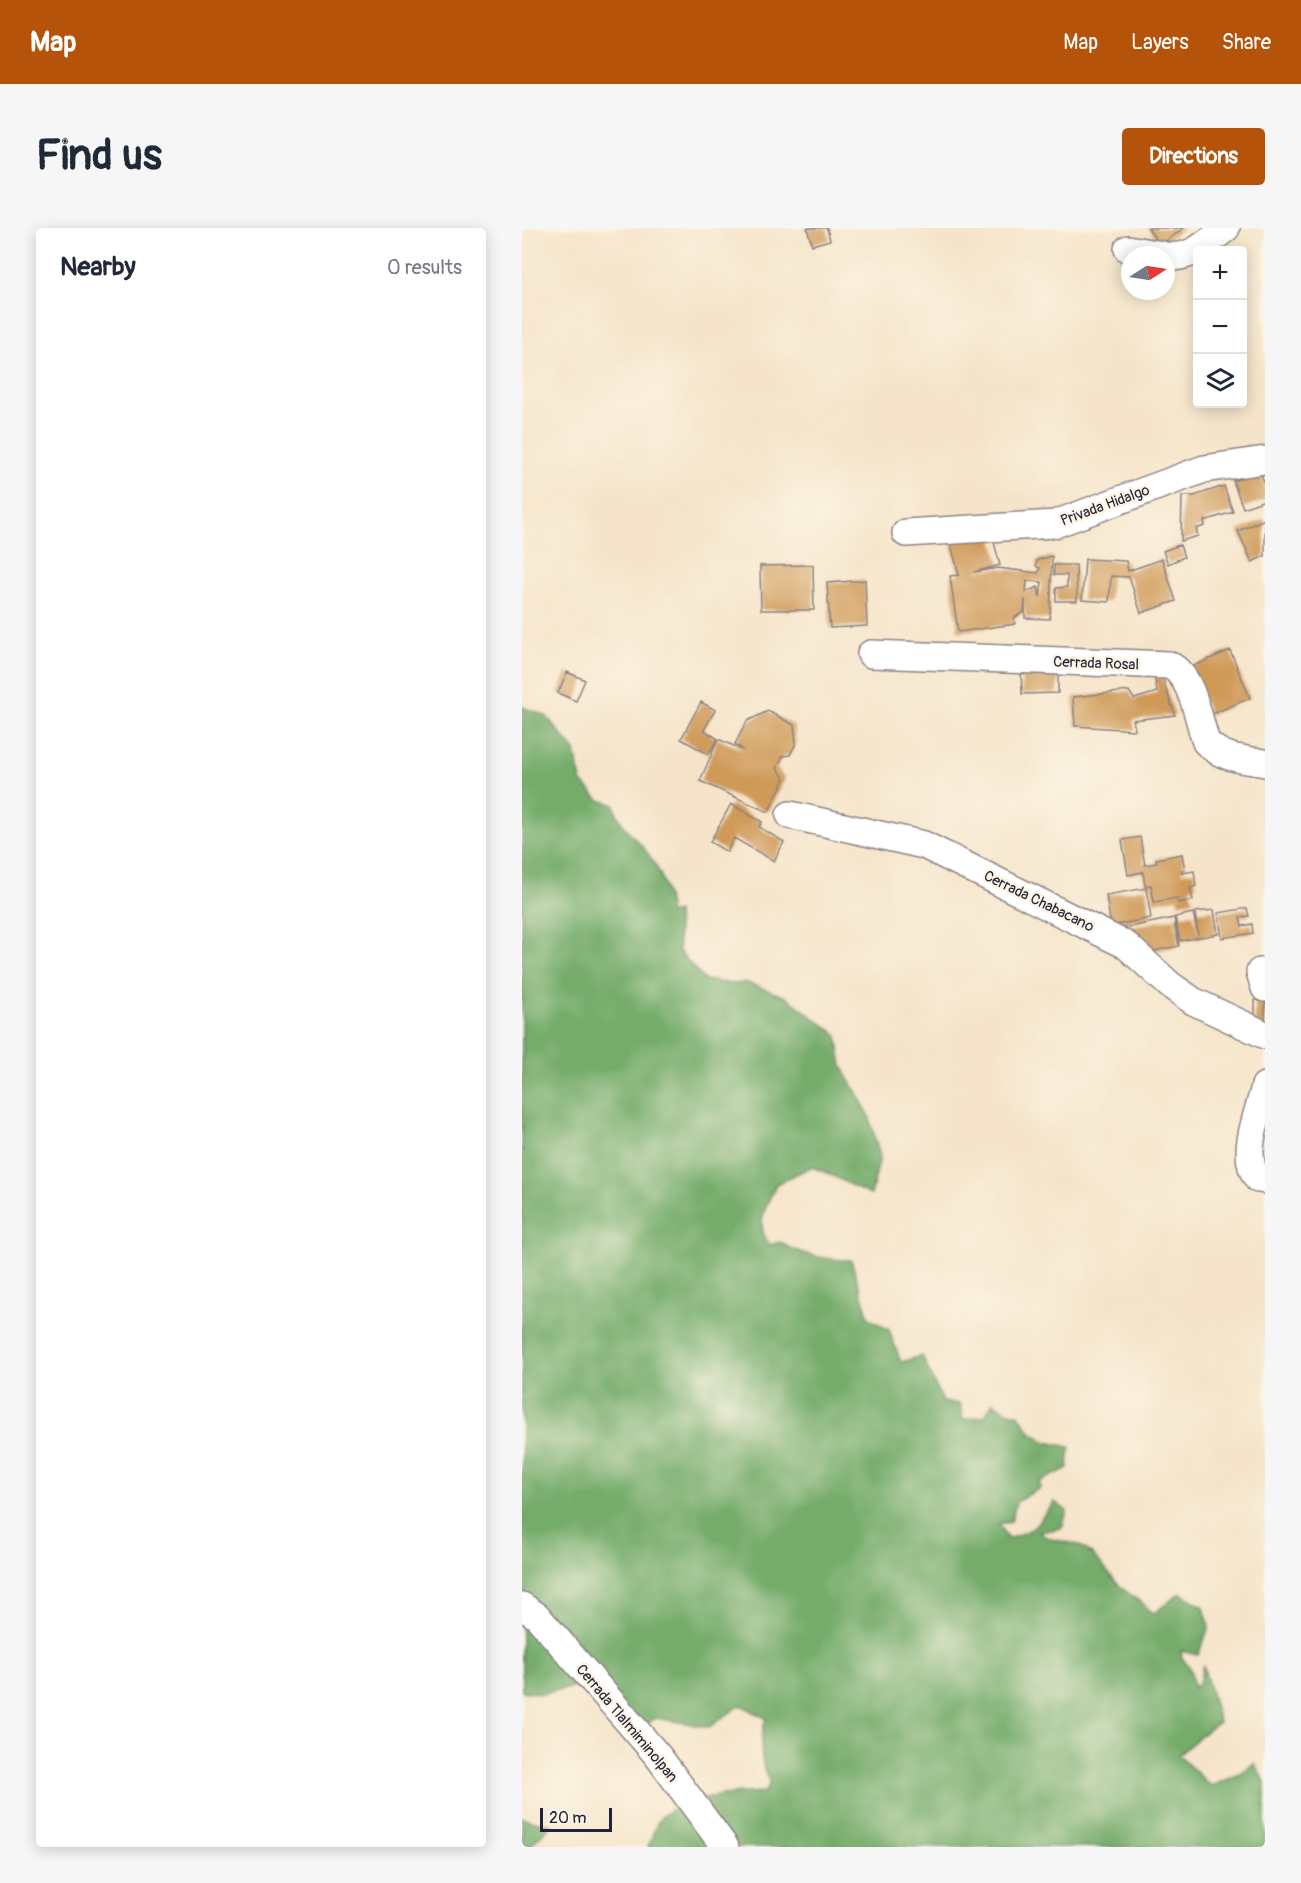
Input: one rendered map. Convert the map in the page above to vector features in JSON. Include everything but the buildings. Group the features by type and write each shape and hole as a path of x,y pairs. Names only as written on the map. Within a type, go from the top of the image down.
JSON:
{"street":[{"path":"1175,257 1193,253 1226,228"},
{"name":"Privada Hidalgo","path":"906,533 1055,524 1204,469 1265,460"},
{"name":"Cerrada Rosal","path":"871,654 1169,665 1179,670 1185,680 1206,742 1213,750 1229,757 1265,763"},
{"name":"Cerrada Chabacano","path":"790,815 924,845 1126,945 1170,985 1193,1001 1265,1035"},
{"path":"1265,1086 1248,1157 1251,1170 1258,1179 1265,1180"},
{"name":"Cerrada Tlalmiminolpan","path":"522,1606 537,1616 658,1756 725,1847"}],"green space":[{"path":"522,707 546,716 575,751 581,781 599,800 614,804 621,821 648,853 662,880 670,914 677,912 679,951 704,980 736,984 745,982 786,997 837,1035 842,1066 869,1115 880,1157 871,1195 811,1167 776,1184 762,1222 762,1229 770,1245 780,1242 814,1256 851,1260 869,1318 889,1330 901,1362 922,1356 943,1402 960,1404 963,1420 985,1416 993,1402 1006,1411 1018,1414 1031,1432 1046,1442 1070,1447 1068,1468 1039,1482 1040,1488 1016,1502 1011,1522 998,1524 1008,1539 1032,1529 1055,1502 1067,1511 1062,1528 1039,1532 1047,1538 1073,1543 1084,1549 1096,1558 1121,1587 1153,1614 1180,1593 1204,1607 1209,1627 1198,1655 1181,1651 1182,1658 1190,1668 1194,1688 1199,1683 1203,1665 1219,1722 1178,1755 1211,1786 1240,1774 1254,1763 1265,1782 1265,1847 648,1847 661,1817 682,1804 710,1797 765,1792 770,1783 764,1767 762,1751 766,1718 741,1705 709,1727 656,1718 630,1734 595,1682 541,1694 522,1691"},
{"path":"522,1818 551,1825 529,1847 522,1847"}]}
